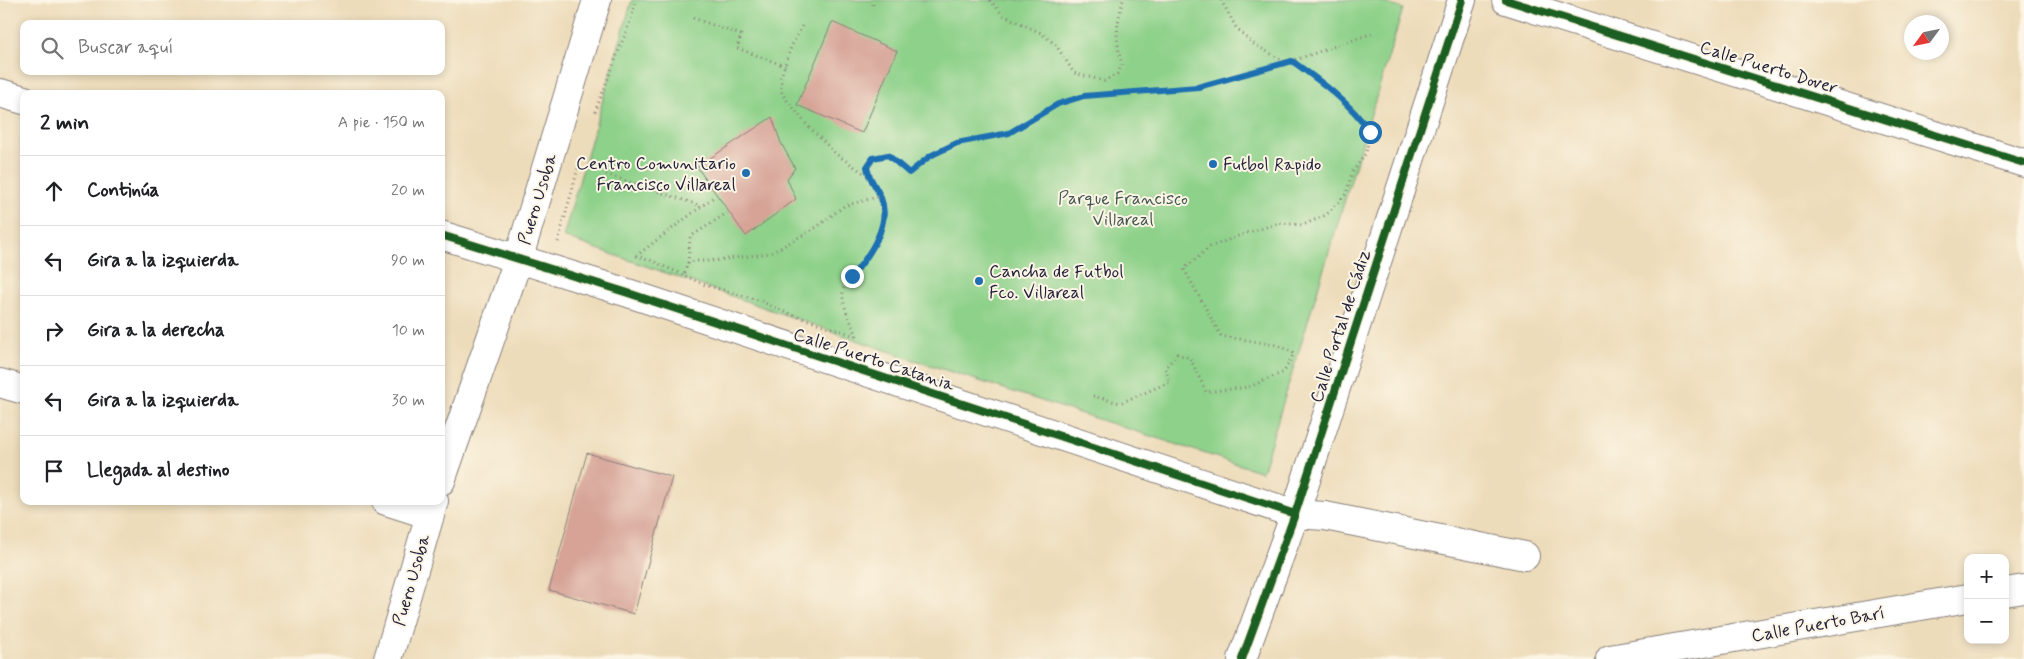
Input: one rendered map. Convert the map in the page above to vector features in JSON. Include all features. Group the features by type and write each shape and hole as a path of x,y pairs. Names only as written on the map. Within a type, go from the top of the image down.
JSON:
{"street":[{"name":"Calle Portal de Cádiz","path":"1242,659 1295,514 1462,0"},
{"name":"Calle Puerto Dover","path":"1506,0 2024,163"},
{"name":"Puero Usoba","path":"445,470 518,260 592,1"},
{"path":"0,93 20,99"},
{"name":"Calle Puerto Catania","path":"445,236 625,292 1295,514 1325,516 1525,556"},
{"path":"0,383 20,389"},
{"path":"412,505 432,508"},
{"name":"Puero Usoba","path":"388,659 432,508"},
{"path":"2009,591 2024,589"},
{"name":"Calle Puerto Barí","path":"1610,659 1964,599"}],"path":[{"path":"592,119 631,19 636,0"},
{"path":"990,0 1003,15 1041,33 1056,45 1074,73 1104,81 1117,74 1122,65 1117,46 1116,24 1123,0"},
{"path":"1221,0 1236,26 1252,43 1286,62"},
{"path":"693,18 741,35 737,48 785,66"},
{"path":"714,196 636,256 648,259 702,284 758,300 787,313 857,336 844,302 843,290 871,252 879,237 883,216 880,196 868,176 836,154 808,126 782,94 781,77 791,47 802,26"},
{"path":"868,176 867,167 873,158 888,155 909,173 930,156 957,143 1009,133 1058,104 1084,96 1198,87 1292,61 1373,33"},
{"path":"1093,396 1120,403 1170,382 1165,368 1177,354 1190,358 1206,392 1249,387 1284,372 1294,353 1277,345 1221,336 1184,269 1210,247 1280,223 1303,225 1326,215 1346,194 1352,173 1366,153 1370,132 1360,118 1324,85 1292,61"},
{"path":"558,242 582,154"},
{"path":"606,174 701,206"},
{"path":"688,263 771,253 817,227 844,206 880,196"},
{"path":"684,276 688,263 690,237 727,213"}],"green space":[{"name":"Parque Francisco Villareal","path":"632,0 1376,0 1403,9 1262,472 908,358 563,237"}],"building":[{"path":"832,22 897,51 862,133 797,105"},
{"name":"Centro Comunitario Francisco Villareal","path":"772,117 781,143 795,168 787,179 796,199 746,236 697,167"},
{"path":"587,453 672,477 634,614 549,590"}],"cycle path":[{"path":"1242,659 1295,514 1462,0"},
{"path":"1506,0 2024,163"},
{"path":"445,236 625,292 1295,514"}],"place":[{"name":"Futbol Rapido","path":"1213,164"},
{"name":"Centro Comunitario Francisco Villareal","path":"746,173"},
{"name":"Cancha de Futbol Fco. Villareal","path":"979,281"}],"route":[{"path":"852,276 871,252 879,237 883,216 883,203 868,176 867,167 873,158 888,155 909,173 930,156 957,143 1009,133 1036,115 1058,104 1084,96 1155,92 1198,87 1292,61 1341,100 1360,118 1370,132"}]}
